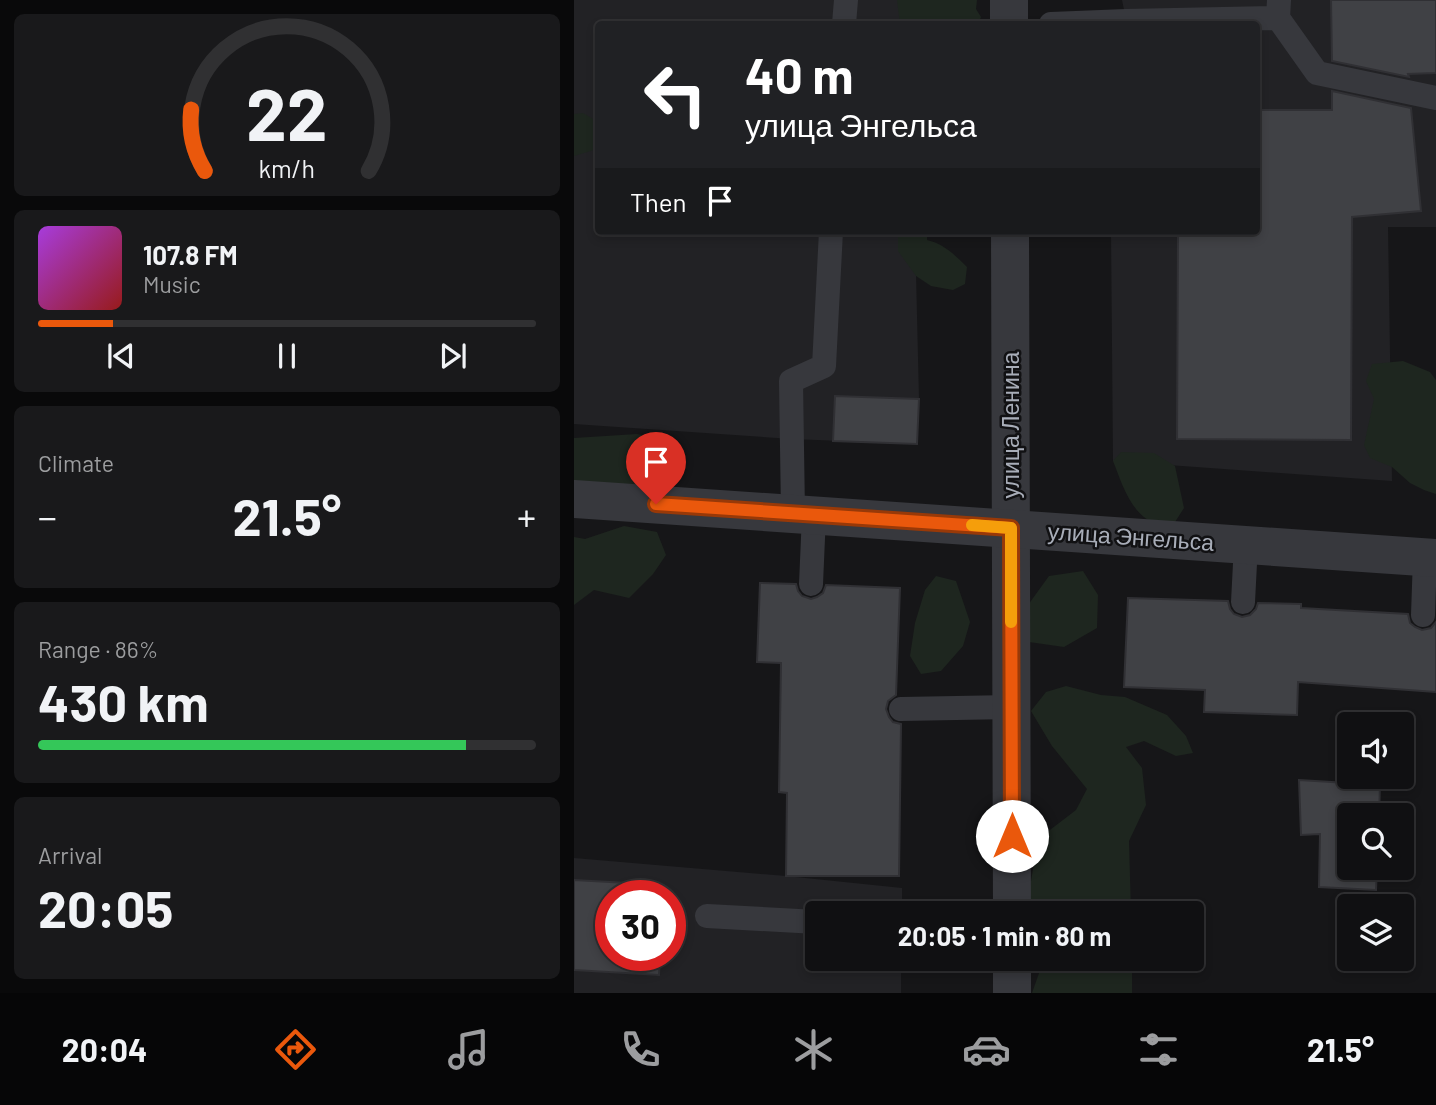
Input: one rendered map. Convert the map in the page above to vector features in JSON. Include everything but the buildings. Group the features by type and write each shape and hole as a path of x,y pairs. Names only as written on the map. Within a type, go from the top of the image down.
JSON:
{"street":[{"path":"1009,0 1009,21"},
{"name":"улица Ленина","path":"1010,235 1012,901"},
{"name":"улица Энгельса","path":"574,499 1430,557"},
{"path":"1012,971 1012,993"}],"lane":[{"path":"844,21 846,0"},
{"path":"1070,21 1075,0"},
{"path":"1126,21 1279,9 1317,73 1436,98"},
{"path":"811,584 791,382 824,366 831,235"},
{"path":"1243,602 1246,544"},
{"path":"1423,615 1430,557"},
{"path":"901,709 1011,706"},
{"path":"707,916 805,921"}],"shaded area":[{"path":"574,0 910,0 910,21 595,21 595,235 915,235 919,399 917,444 792,439 574,424"},
{"path":"897,0 977,0 976,9 981,17 979,21 900,21"},
{"path":"1122,0 1436,0 1436,227 1388,227 1392,481 1113,461 1111,235 1260,235 1260,21 1126,21"},
{"path":"583,113 595,120 595,149 574,156 574,114"},
{"path":"898,235 927,235 927,240 944,247 967,267 965,284 953,290 931,286 916,276 898,251"},
{"path":"1403,361 1430,372 1436,380 1436,494 1410,483 1392,467 1370,458 1364,445 1374,399 1366,381 1372,364"},
{"path":"637,434 661,439 669,483 662,490 574,488 574,438"},
{"path":"1121,452 1154,453 1175,466 1184,508 1175,522 1158,524 1134,507 1113,461"},
{"path":"624,526 657,532 666,555 653,574 629,598 594,590 574,605 574,537 585,539"},
{"path":"1083,571 1098,595 1097,628 1064,647 1029,642 1028,605 1049,576"},
{"path":"936,576 956,581 970,622 963,646 941,671 921,674 910,656 915,623 925,590"},
{"path":"1066,686 1101,695 1125,697 1167,715 1186,736 1193,753 1176,756 1144,741 1126,747 1142,768 1146,805 1129,841 1131,901 1028,901 1033,869 1046,833 1076,810 1087,789 1052,746 1031,711 1046,692"},
{"path":"574,858 902,888 902,901 805,901 805,971 901,971 901,993 574,993"},
{"path":"1040,971 1132,971 1132,993 1032,993"}],"slow traffic":[{"path":"972,525 1011,528 1011,622"}],"route":[{"path":"656,504 1011,528 1012,836"}]}
